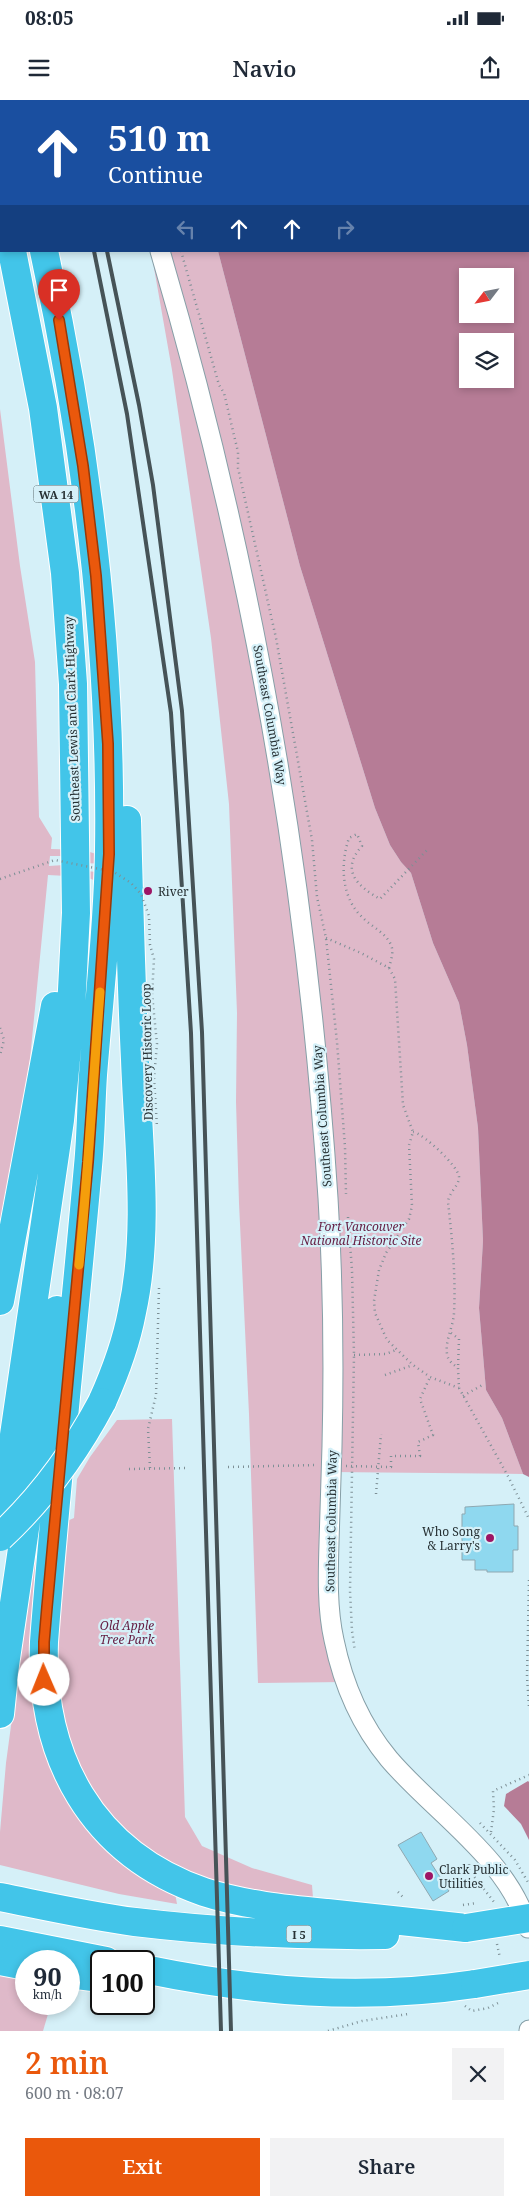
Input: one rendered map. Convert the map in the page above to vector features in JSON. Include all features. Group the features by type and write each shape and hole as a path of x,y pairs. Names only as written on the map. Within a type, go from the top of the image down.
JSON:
{"highway":[{"name":"Southeast Lewis and Clark Highway","path":"12,252 34,354 43,408 65,574 73,684 75,861"},
{"name":"WA 14","path":"44,252 75,410 90,521"},
{"path":"0,1528 31,1506 78,1446 102,1402 120,1358 133,1312 139,1268 141,1198 118,631 109,576 90,521"},
{"path":"90,521 105,687 109,799 106,910 88,1162 44,1642 46,1700 49,1720 61,1757 88,1807 116,1839 148,1865 189,1886 230,1899 274,1907 463,1917"},
{"path":"0,1301 54,1014 75,861"},
{"path":"0,1528 60,1120 75,956 75,861"},
{"path":"0,1714 5,1665 93,1079"},
{"path":"0,1880 133,1922"},
{"name":"I 5","path":"0,1897 133,1922 198,1929 300,1934 384,1935 463,1917 529,1918"},
{"path":"0,1940 90,1958"},
{"path":"0,1961 15,1964"},
{"path":"155,1971 254,1988 337,1994 421,1991 469,1994 529,1975"},
{"path":"155,1981 199,1980"}],"street":[{"name":"Southeast Columbia Way","path":"160,252 197,381 225,492 253,621 292,846 316,1045 329,1212 333,1363 330,1606 332,1632 350,1695 370,1734 388,1757 500,1873 516,1899 529,1932"}],"path":[{"path":"389,968 392,954 391,945 386,937 362,918 354,907 347,891 343,872 344,854 349,838 357,834 362,846 355,854 351,869 356,881 365,890 380,899 427,850"},
{"name":"Discovery Historic Loop","path":"0,879 55,860 114,872 131,883 141,894 148,916 150,945 154,959 152,994 157,1044 154,1078 157,1127"},
{"path":"326,938 389,968 395,979 403,1104 413,1132 409,1145 412,1206 410,1219 386,1252 379,1270 374,1300 375,1313 381,1328 396,1350 430,1377 459,1388"},
{"path":"0,1028 4,1040 0,1055"},
{"path":"413,1132 418,1132 430,1141 460,1176 449,1195 448,1202 454,1272 454,1313 451,1333 446,1341 447,1356 452,1364 458,1368"},
{"path":"150,1468 148,1429 156,1395 158,1299"},
{"path":"451,1333 459,1339 459,1388 509,1478 529,1519"},
{"path":"354,1355 386,1354 396,1350"},
{"path":"384,1375 413,1365"},
{"path":"228,1467 331,1465 392,1467 391,1456 420,1456 418,1442 433,1435 420,1399 430,1377"},
{"path":"463,1396 484,1384"},
{"path":"376,1494 381,1434"},
{"path":"129,1469 189,1468"},
{"path":"529,1580 526,1677 529,1707"},
{"path":"491,1832 494,1809 493,1791 529,1775"},
{"path":"463,1917 478,1903"},
{"path":"497,1944 501,1962"},
{"path":"469,1994 472,2011 488,2008 499,2003 504,1996"},
{"path":"328,2031 362,2021 408,2014"}],"green space":[{"name":"Fort Vancouver National Historic Site","path":"151,252 218,252 300,566 375,808 390,845 411,873 433,943 459,1003 467,1045 478,1128 483,1241 479,1308 486,1390 502,1418 523,1474 331,1472 328,1575 345,1682 258,1683 249,1414 239,1203 236,1102 237,1013 229,804 211,638 172,370"},
{"path":"0,409 20,566 35,662 39,817 52,838 51,849 84,850 96,854 104,864 85,863 60,856 50,856 49,866 64,865 80,870 103,873 136,898 144,917 142,936 106,885 86,877 48,875 27,1090 0,1236"},
{"name":"Old Apple Tree Park","path":"172,1419 185,1817 202,1846 252,1868 312,1885 313,1898 268,1894 204,1879 156,1857 123,1830 96,1800 73,1761 56,1695 56,1647 67,1521 74,1518 77,1479 90,1457 117,1420"},
{"path":"48,1508 56,1768 175,1893 177,1904 119,1894 0,1865 0,1832 6,1763 39,1518"},
{"path":"0,1973 15,1975 15,2015 48,2015 43,2031 0,2031"}],"shaded area":[{"path":"218,252 529,252 529,1477 523,1474 502,1418 486,1390 479,1308 483,1241 478,1128 467,1045 459,1003 433,943 411,873 390,845 375,808 300,566"},
{"path":"528,1781 529,1840 521,1824 504,1806 506,1794"}],"building":[{"name":"Who Song & Larry's","path":"514,1504 514,1526 518,1526 518,1550 513,1550 513,1572 475,1570 475,1560 462,1560 462,1514 465,1514 465,1507"},
{"name":"Clark Public Utilities","path":"421,1832 437,1859 431,1863 449,1891 433,1901 398,1845"}],"railway":[{"path":"94,252 127,414 171,713 191,1033 221,2031"},
{"path":"107,252 139,405 153,485 182,711 202,1032 231,2031"}],"slow traffic":[{"path":"79,1265 100,992"}],"place":[{"name":"River","path":"148,891"},
{"name":"Who Song & Larry's","path":"490,1538"},
{"name":"Clark Public Utilities","path":"429,1876"}],"route":[{"path":"44,1680 44,1642 88,1162 109,854 108,744 96,576 75,410 59,320"}]}
